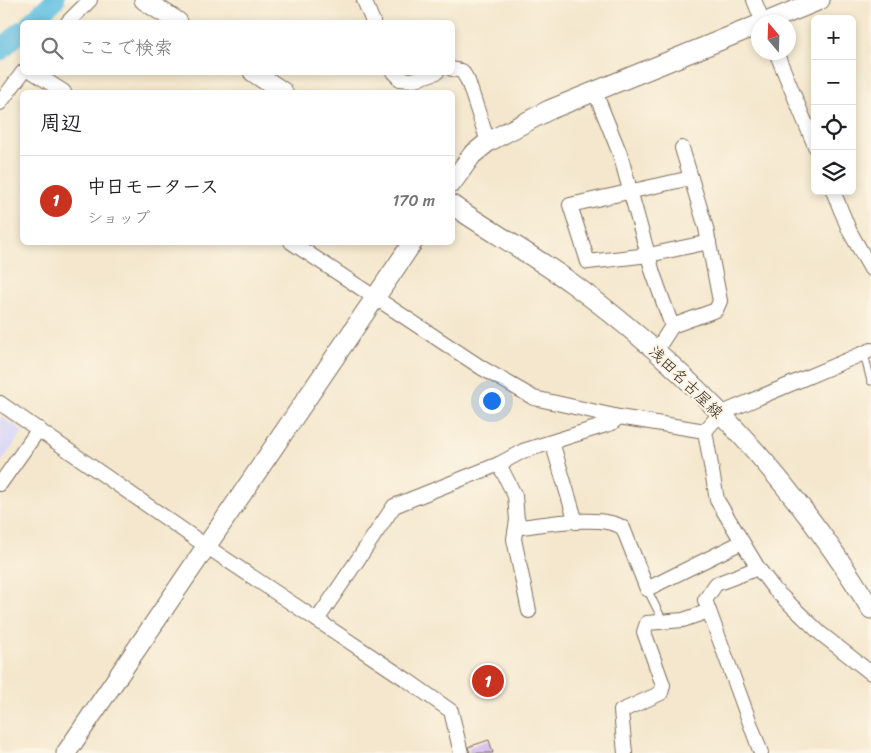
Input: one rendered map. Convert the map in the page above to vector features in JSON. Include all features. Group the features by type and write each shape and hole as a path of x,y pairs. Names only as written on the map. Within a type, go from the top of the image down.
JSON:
{"street":[{"path":"70,20 90,0"},
{"path":"144,0 175,20"},
{"path":"364,0 372,20"},
{"path":"754,0 761,15"},
{"path":"782,15 820,0"},
{"path":"455,179 472,155 488,142 549,110 751,28"},
{"path":"779,60 811,136"},
{"path":"455,70 462,71 468,81 488,142"},
{"path":"0,104 20,75"},
{"path":"38,75 61,90"},
{"path":"258,75 280,90"},
{"path":"397,75 400,79 413,80 428,75"},
{"path":"595,92 620,154 648,255 672,326"},
{"path":"656,351 672,326 716,310 720,301 709,242 682,148"},
{"path":"691,178 631,193 570,205 588,262 648,255 709,242"},
{"path":"835,195 850,232 871,269"},
{"name":"浅田名古屋線","path":"455,207 573,284 656,351 720,414 778,476 806,510 838,556 871,609"},
{"path":"295,245 375,300 482,368 534,398 619,417 705,431"},
{"path":"66,753 411,245"},
{"path":"705,431 720,414 867,352"},
{"path":"0,403 206,546 451,711 461,753"},
{"path":"317,620 394,506 499,464 523,451 612,423 619,417"},
{"path":"0,484 39,429"},
{"path":"705,431 717,500 758,568 775,590 820,633 871,673"},
{"path":"552,442 576,522"},
{"path":"499,464 515,496 517,520 514,539 529,611"},
{"path":"517,520 522,527 576,522 616,522 623,528 647,588 742,542"},
{"path":"758,568 716,584 711,588 705,600 761,753"},
{"path":"625,753 621,711 661,693 662,685 644,632 647,623 683,620 709,611"}],"lane":[{"path":"867,352 871,381"},
{"path":"647,588 663,621"}],"shaded area":[{"path":"0,416 23,431 0,464"}],"building":[{"path":"489,740 493,753 470,753 468,747"}],"waterway":[{"path":"33,20 55,0"},
{"path":"0,51 20,32"}],"place":[{"name":"中日モータース","path":"488,681"}]}
